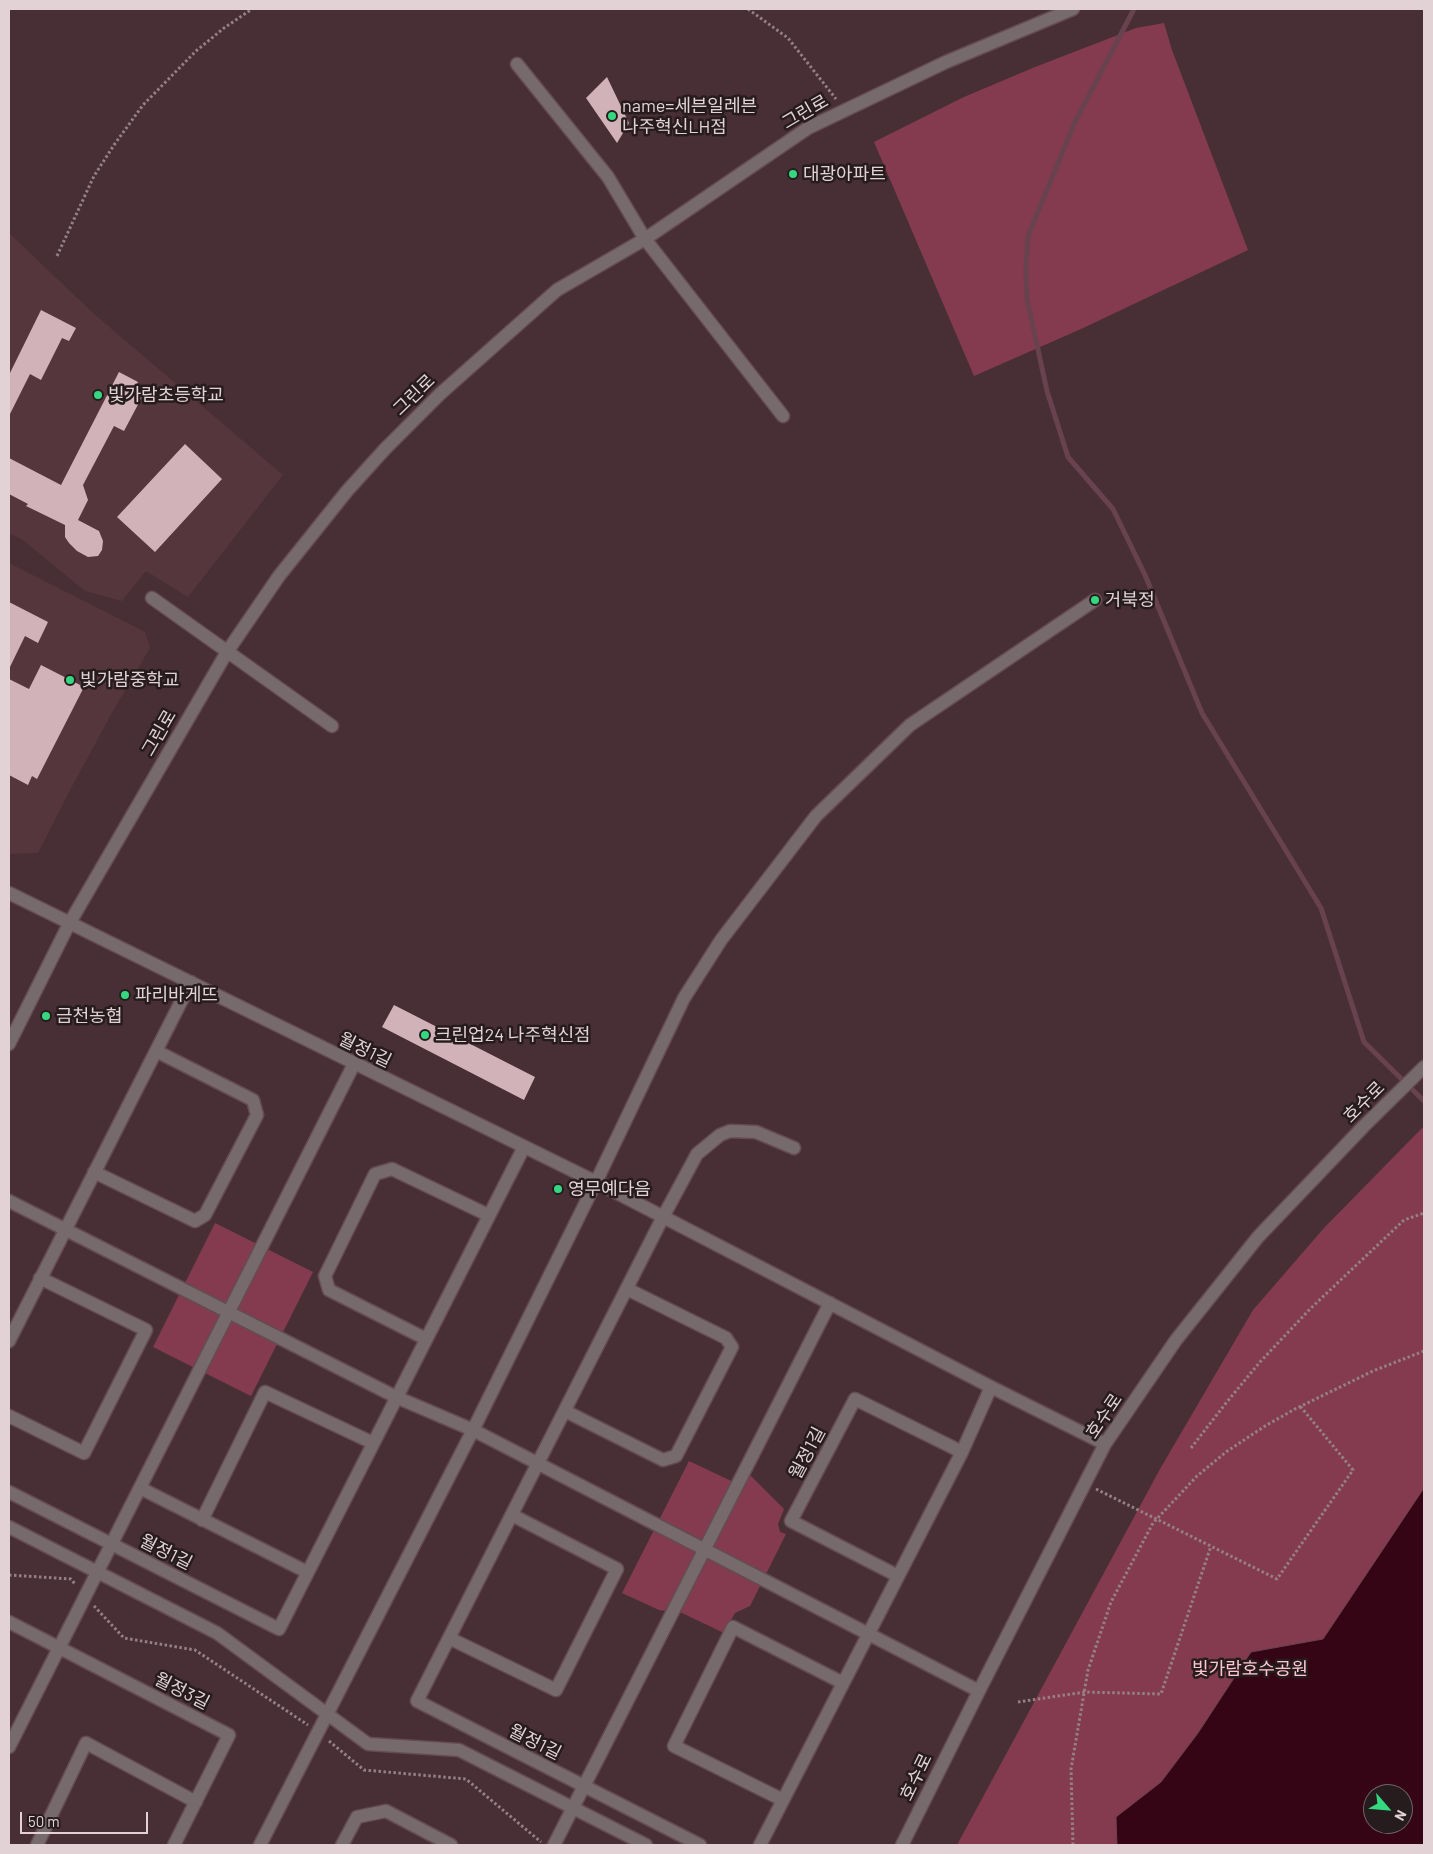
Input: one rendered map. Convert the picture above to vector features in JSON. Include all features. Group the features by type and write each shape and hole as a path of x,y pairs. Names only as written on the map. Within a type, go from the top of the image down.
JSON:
{"street":[{"name":"그린로","path":"9,1044 69,924 227,652 279,576 347,491 385,449 440,394 557,290 645,240 808,128 946,62 1073,9"},
{"path":"517,64 608,177 645,240 783,416"},
{"path":"152,598 332,726"},
{"path":"260,1845 329,1714 473,1430 596,1182 684,998 721,940 816,816 910,725 1095,600"},
{"name":"월정1길","path":"9,893 596,1182 1105,1444"},
{"path":"9,1341 191,982"},
{"path":"94,1172 195,1221 205,1215 258,1114 253,1100 156,1051"},
{"path":"9,1747 354,1064"},
{"name":"호수로","path":"902,1845 1105,1444 1176,1340 1258,1237 1364,1126 1424,1067"},
{"path":"663,1217 697,1154 720,1135 730,1130 756,1132 794,1148"},
{"name":"월정1길","path":"9,1492 279,1628 524,1147"},
{"path":"426,1339 329,1290 325,1276 375,1174 392,1169 488,1215"},
{"path":"9,1201 396,1397 473,1430 979,1691"},
{"name":"월정1길","path":"663,1217 418,1701 700,1845"},
{"path":"9,1416 84,1453 146,1330 40,1278"},
{"path":"565,1411 663,1460 676,1456 732,1347 726,1338 627,1289"},
{"path":"554,1845 830,1303"},
{"path":"760,1845 962,1452 991,1387"},
{"path":"202,1520 265,1392 373,1443"},
{"name":"월정1길","path":"898,1576 791,1521 855,1399 962,1452"},
{"path":"140,1488 307,1572"},
{"path":"449,1638 556,1690 617,1569 512,1515"},
{"path":"9,1527 217,1633 368,1744 459,1750 646,1845"},
{"name":"월정3길","path":"9,1622 229,1736 174,1845"},
{"path":"783,1800 674,1746 734,1627 843,1683"},
{"path":"37,1845 86,1743 196,1802"},
{"path":"342,1845 357,1817 386,1811 451,1845"}],"path":[{"path":"58,256 94,176 143,105 196,51 224,28 252,9"},
{"path":"748,9 788,38 845,110"},
{"path":"1191,1448 1254,1369 1310,1309 1404,1220 1424,1213"},
{"path":"1073,1845 1071,1769 1088,1670 1111,1602 1157,1518 1197,1476 1226,1452 1265,1426 1300,1406 1373,1371 1424,1351"},
{"path":"1084,1484 1157,1518 1277,1579 1352,1470 1300,1406"},
{"path":"1018,1702 1084,1692 1161,1694 1211,1546"},
{"path":"9,1574 71,1579 124,1638 195,1650 318,1732 364,1770 466,1779 544,1845"}],"shaded area":[{"name":"빛가람초등학교","path":"9,233 94,314 283,475 188,597 146,571 122,601 85,591 23,540 9,533"},
{"name":"빛가람중학교","path":"9,563 145,632 150,648 113,711 38,853 9,854"},
{"path":"1424,1488 1424,1845 1117,1845 1116,1817 1161,1782 1198,1733 1251,1652 1323,1639"}],"green space":[{"path":"1164,23 1172,50 1248,250 1081,329 974,376 874,142 964,97 1035,67 1136,28"},
{"name":"빛가람호수공원","path":"1424,1126 1424,1845 957,1845 1160,1469 1253,1310 1324,1228"},
{"path":"215,1223 313,1272 251,1396 153,1347"},
{"path":"689,1461 744,1487 750,1475 784,1509 778,1524 780,1532 786,1534 750,1606 735,1613 724,1633 682,1613 659,1610 622,1593"}],"building":[{"name":"name=세븐일레븐 나주혁신LH점","path":"607,77 629,123 617,143 586,98"},
{"path":"41,310 76,328 69,341 62,338 41,380 30,374 9,416 9,375"},
{"path":"119,372 138,382 133,393 142,397 124,431 114,426 83,485 88,500 78,520 99,531 103,541 102,550 98,556 88,557 77,551 69,543 65,537 65,525 26,506 28,504 9,494 9,458 61,485"},
{"path":"185,444 222,479 155,552 117,517"},
{"path":"9,602 48,622 38,643 25,636 9,669"},
{"path":"41,665 84,687 37,779 32,776 28,785 9,775 9,679 29,689"},
{"path":"394,1005 535,1077 524,1100 382,1027"}],"waterway":[{"path":"1134,9 1075,122 1028,236 1027,299 1047,391 1068,457 1113,509 1145,575 1202,713 1321,908 1364,1042 1424,1101"}],"place":[{"name":"name=세븐일레븐 나주혁신LH점","path":"612,116"},
{"name":"대광아파트","path":"793,174"},
{"name":"빛가람초등학교","path":"98,395"},
{"name":"거북정","path":"1095,600"},
{"name":"빛가람중학교","path":"70,680"},
{"name":"파리바게뜨","path":"125,995"},
{"name":"금천농협","path":"46,1016"},
{"name":"크린업24 나주혁신점","path":"425,1035"},
{"name":"영무예다음","path":"558,1189"}]}
